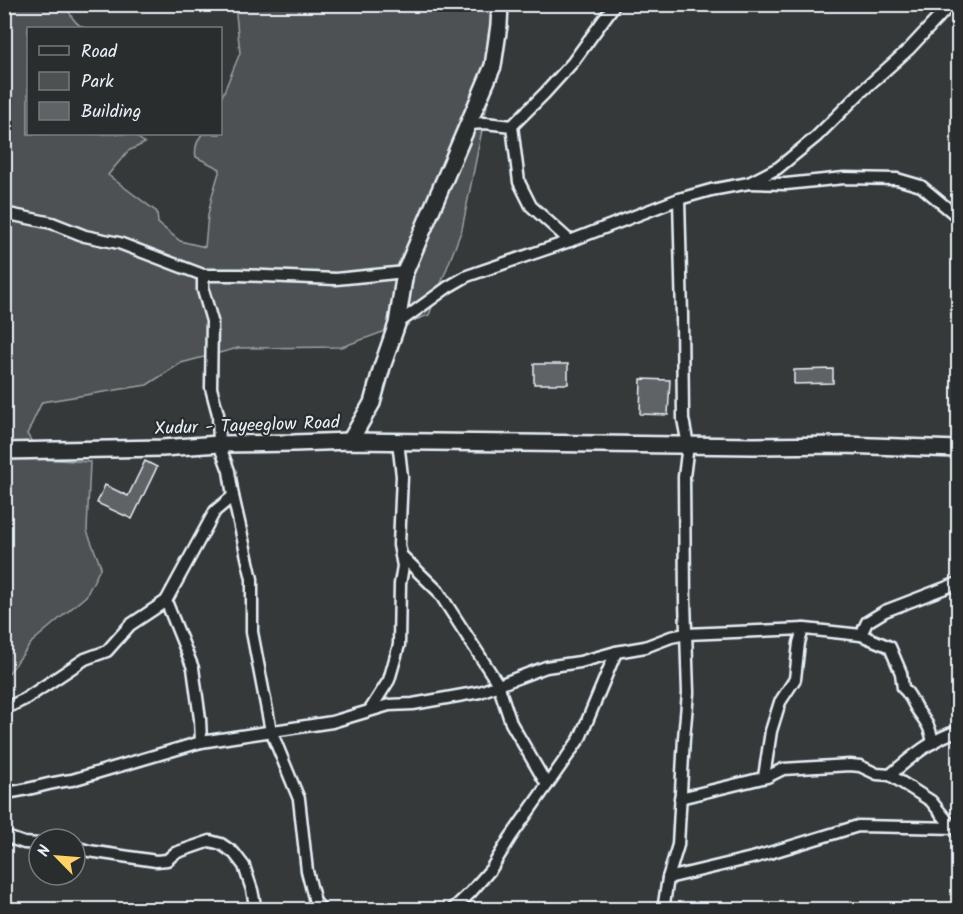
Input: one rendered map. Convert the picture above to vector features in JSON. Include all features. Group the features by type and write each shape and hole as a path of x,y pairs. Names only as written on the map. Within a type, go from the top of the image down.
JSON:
{"main road":[{"name":"Xudur - Tayeeglow Road","path":"4,451 350,441 372,403 397,324 405,272 493,66 500,4"},
{"path":"350,441 843,445 958,449"}],"street":[{"path":"512,126 573,62 615,4"},
{"path":"749,183 778,168 816,137 909,49 951,4"},
{"path":"469,124 512,126"},
{"path":"512,126 519,182 531,206 570,240"},
{"path":"397,324 448,286 467,276 679,199 711,190 749,183 786,184 844,178 897,179 921,186 958,217"},
{"path":"663,909 678,845 688,693 684,477 688,445 683,419 679,199"},
{"path":"4,213 52,223 85,236 119,243 203,275 239,274 336,279 405,272"},
{"path":"203,275 202,290 212,321 211,388 218,414 219,444 229,471 232,496 252,579 252,632 272,731 299,799 307,871 315,902 322,909"},
{"path":"370,710 389,680 399,645 400,584 403,566 399,545 402,476 398,441"},
{"path":"4,709 25,699 85,659 107,651 130,625 166,601 215,511 232,496"},
{"path":"401,555 438,591 498,684 511,723 547,785"},
{"path":"861,635 867,622 885,611 958,583"},
{"path":"166,601 193,668 201,742"},
{"path":"764,777 771,731 780,702 795,679 803,629"},
{"path":"4,793 57,781 72,780 201,742 332,722 389,705 413,704 480,692 546,668 645,647 686,634 803,629 861,635 890,647 901,673 903,688 909,693 916,708 928,723 933,743"},
{"path":"452,909 471,892 491,868 580,738 616,652"},
{"path":"890,775 911,757 958,731"},
{"path":"680,798 764,777 783,769 860,766 877,774 890,775 931,801 956,828"},
{"path":"669,878 756,857 858,826 956,828"},
{"path":"4,836 27,843"},
{"path":"87,851 156,861 167,860 175,853 210,841 221,844 234,853 244,866 256,909"}],"green space":[{"path":"5,5 68,5 73,19 84,27 27,27 27,135 134,135 145,143 128,151 108,175 157,212 158,223 180,241 205,247 208,215 220,169 196,157 196,148 201,135 222,135 222,97 240,53 235,5 495,5 498,51 462,229 429,315 342,347 238,348 181,363 147,385 42,402 27,434 42,459 90,462 87,531 101,567 86,596 32,642 5,678 4,377 9,367 9,349 4,344 4,204 6,197 4,189"}],"building":[{"path":"534,364 568,364 568,384 534,384"},
{"path":"833,369 833,383 794,384 794,370"},
{"path":"641,379 670,380 668,415 640,414"},
{"path":"145,461 157,467 132,519 97,503 105,485 128,496"}]}
